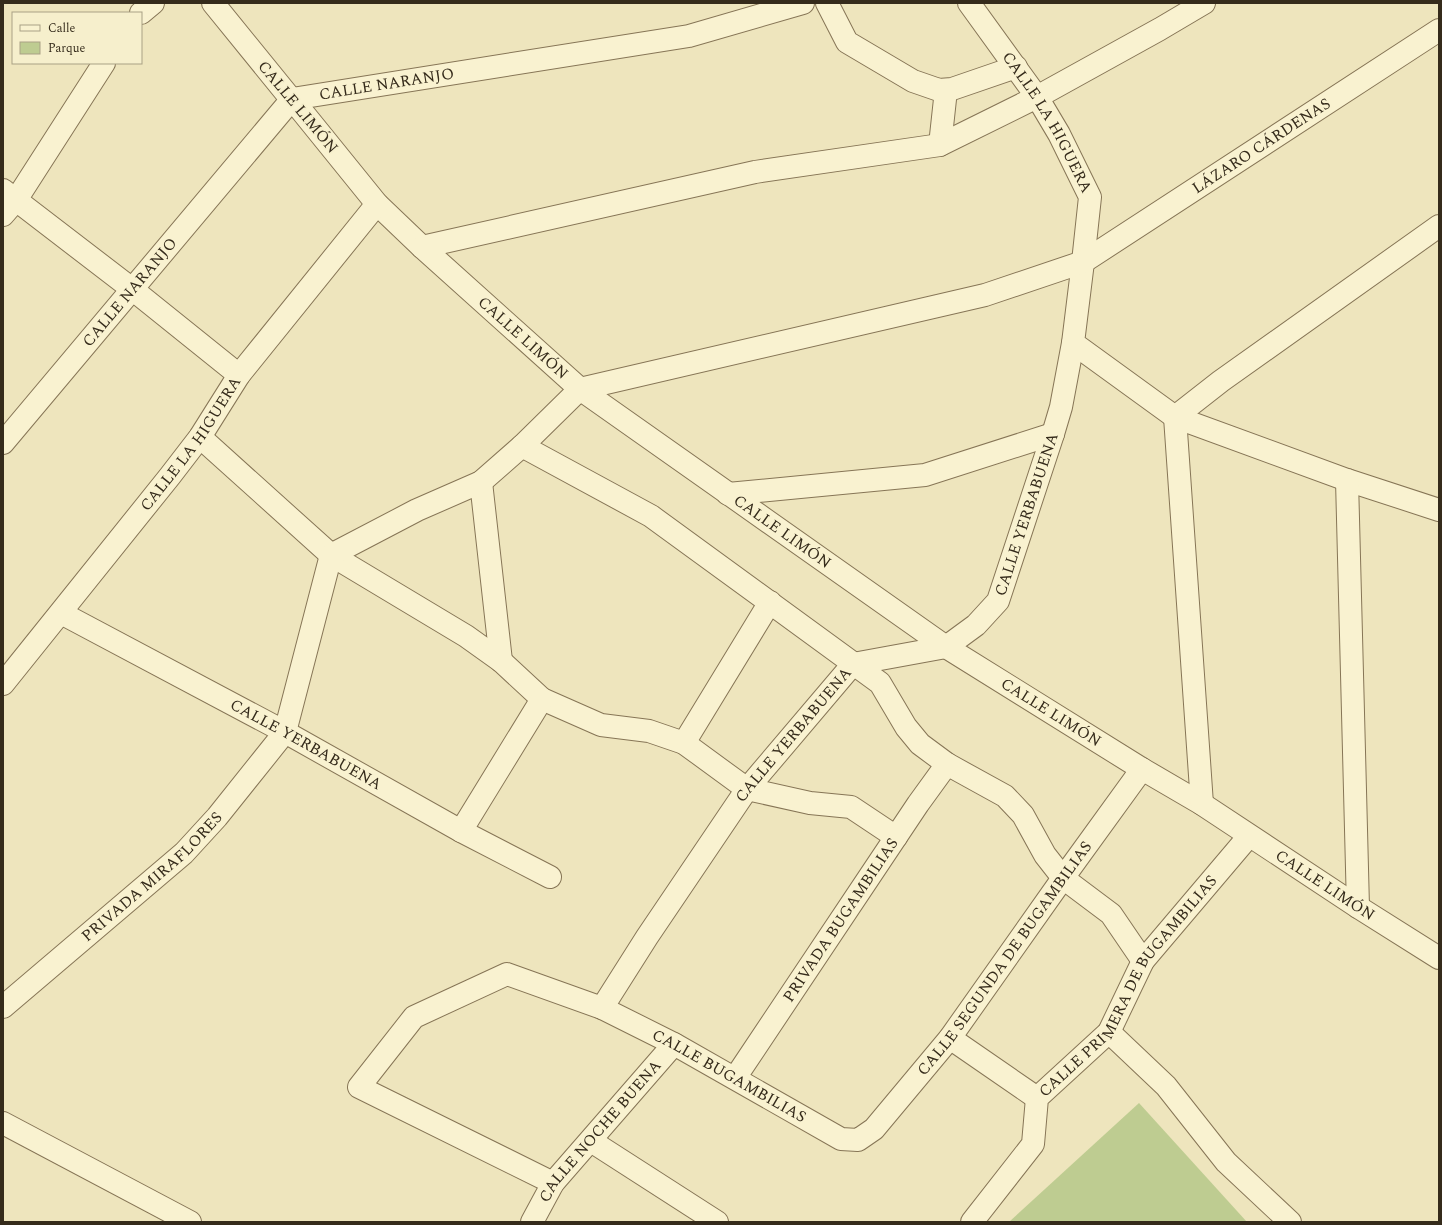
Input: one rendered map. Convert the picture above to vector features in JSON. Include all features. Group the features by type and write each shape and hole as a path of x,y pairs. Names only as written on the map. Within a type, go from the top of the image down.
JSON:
{"street":[{"path":"142,12 153,3"},
{"name":"CALLE LIMÓN","path":"213,3 377,204 422,247 580,389 946,647 1142,769 1202,804 1358,908 1439,958"},
{"name":"CALLE NARANJO","path":"3,443 292,99 689,36 803,3"},
{"path":"828,3 847,42 913,81 939,90 952,89 1016,67"},
{"name":"CALLE LA HIGUERA","path":"969,3 1038,97 1059,134 1090,197 1084,262 1073,343"},
{"path":"422,247 755,172 940,145 1038,97 1204,3"},
{"name":"LÁZARO CÁRDENAS","path":"580,389 985,295 1084,262 1439,30"},
{"path":"103,64 7,202 132,289 239,375"},
{"path":"940,145 946,90"},
{"name":"CALLE LA HIGUERA","path":"3,684 200,437 239,375 377,204"},
{"path":"1175,417 1221,381 1439,226"},
{"path":"1073,343 1175,417 1347,480 1439,510"},
{"name":"CALLE YERBABUENA","path":"602,1008 647,937 747,789 852,664 946,647 976,625 998,601 1061,407 1073,343"},
{"path":"285,732 331,555 417,510 481,482 522,446 580,389"},
{"path":"1175,417 1202,804"},
{"path":"728,494 925,475 1053,434"},
{"path":"200,437 331,555 466,636 501,662 542,699 601,725 649,731 684,742 747,789 810,803 851,807 896,838"},
{"path":"522,446 651,516 770,602 852,664 880,682 906,727 920,744 948,764 1005,796 1023,815 1045,855 1063,878 1111,914 1143,961"},
{"path":"1347,480 1358,908"},
{"path":"481,482 501,662"},
{"path":"684,742 770,602"},
{"name":"CALLE YERBABUENA","path":"60,613 285,732 461,831 550,877"},
{"path":"461,831 542,699"},
{"name":"PRIVADA MIRAFLORES","path":"3,1007 184,853 217,817 285,732"},
{"name":"PRIVADA BUGAMBILIAS","path":"735,1078 918,804 948,764"},
{"name":"CALLE SEGUNDA DE BUGAMBILIAS","path":"858,1140 874,1129 950,1038 1142,769"},
{"name":"CALLE PRIMERA DE BUGAMBILIAS","path":"972,1222 1033,1144 1037,1098 1109,1032 1143,961 1250,836"},
{"name":"CALLE BUGAMBILIAS","path":"553,1183 359,1086 414,1017 507,974 602,1008 674,1044 841,1138 858,1140"},
{"path":"1109,1032 1166,1086 1226,1162 1290,1222"},
{"path":"950,1038 1037,1098"},
{"name":"CALLE NOCHE BUENA","path":"532,1222 553,1183 674,1044"},
{"path":"3,1124 190,1222"},
{"path":"591,1141 717,1222"}],"green space":[{"path":"1139,1103 1247,1222 1009,1222"}]}
